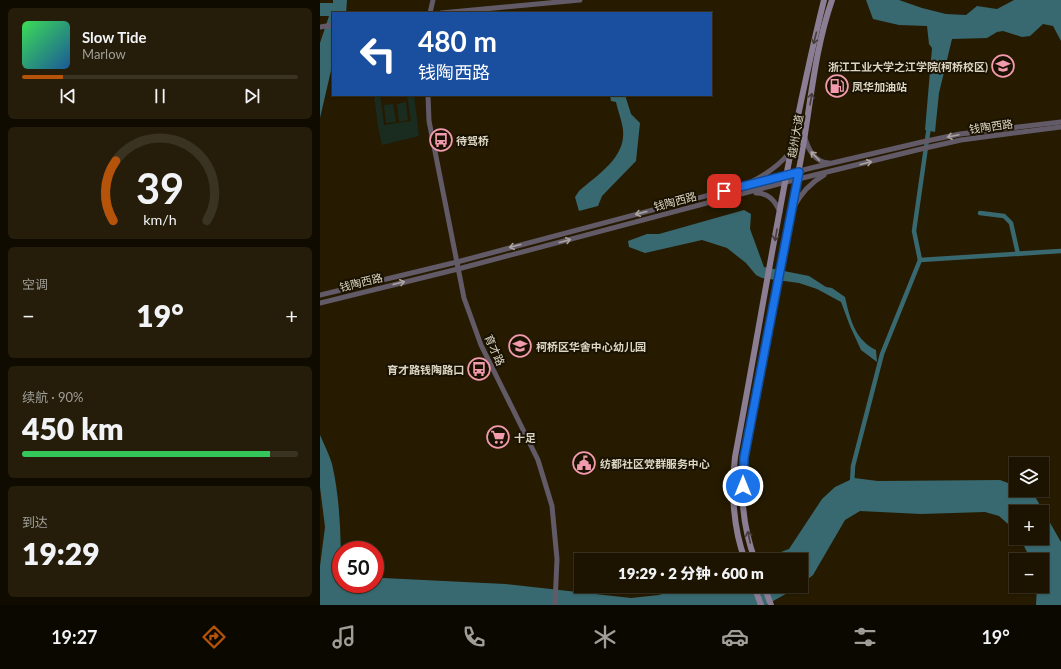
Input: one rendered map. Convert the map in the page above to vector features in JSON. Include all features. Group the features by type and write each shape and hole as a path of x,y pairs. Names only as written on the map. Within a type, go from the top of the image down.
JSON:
{"main road":[{"name":"越州大道","path":"752,553 744,515 744,458 796,180 799,172 819,54 827,15 832,0"},
{"name":"越州大道","path":"743,553 735,519 735,457 792,149 823,1"},
{"path":"757,593 761,605"},
{"path":"766,593 770,605"}],"street":[{"path":"430,12 433,0"},
{"path":"452,12 580,0"},
{"path":"320,27 332,26"},
{"name":"育才路","path":"428,96 429,121 464,298 481,345 538,460 552,506 557,574 554,605"},
{"name":"钱陶西路","path":"320,295 456,262 787,175 922,142 960,134 1061,122"},
{"name":"钱陶西路","path":"320,302 458,269 786,182 932,146 961,140 1061,127"},
{"path":"805,137 811,154 822,162 834,163"},
{"path":"738,188 767,174 782,163 792,149"},
{"path":"790,214 799,198 812,182 828,172"},
{"path":"747,193 763,193 773,199 780,213"}],"green space":[{"path":"374,96 380,96 384,125 411,121 407,96 414,96 419,136 382,145"},
{"path":"406,102 408,120 399,122 397,104"},
{"path":"393,104 396,122 386,123 384,105"}],"water":[{"path":"333,0 347,0 346,12 332,12 332,66 320,118 320,43 329,16 320,16 320,3 333,3"},
{"path":"866,0 899,0 946,14 966,15 977,6 997,9 1014,0 1061,0 1061,41 1053,26 1043,24 1030,36 1022,37 1003,31 997,32 987,38 952,39 939,93 935,132 925,130 932,48 929,44 927,26 899,25 873,19"},
{"path":"610,96 625,96 631,114 640,123 636,161 602,196 598,206 579,211 575,197 579,191 609,165 620,149 623,140 623,130 616,102 611,101"},
{"path":"744,210 751,214 750,229 764,267 809,276 826,287 832,288 845,297 854,328 863,341 876,350 877,362 861,350 841,302 817,289 799,283 762,278 756,275 746,263 727,248 702,240 645,253 629,247 628,241 647,234 659,234"},
{"path":"320,435 332,464 339,509 341,541 332,541 332,593 384,593 384,578 505,584 574,592 574,593 631,598 665,593 787,593 766,605 320,605 320,566 325,527 320,487"},
{"path":"854,478 878,481 1000,480 1009,483 1009,497 1035,497 1040,505 1009,505 1009,525 999,516 985,512 921,514 860,511 845,520 813,575 808,579 808,553 778,553 789,549 822,499 835,487"},
{"path":"1049,521 1061,542 1061,605 1036,605 1037,593 1049,593 1049,553 1028,553 1024,545 1049,545"}],"waterway":[{"path":"852,483 853,466 882,354 920,260 914,231 929,126"},
{"path":"980,213 1004,216 1011,223 1018,254"},
{"path":"920,260 1061,251"}],"place":[{"name":"浙江工业大学之江学院(柯桥校区)","path":"1003,66"},
{"name":"凤华加油站","path":"837,86"},
{"name":"待驾桥","path":"441,140"},
{"name":"柯桥区华舍中心幼儿园","path":"520,346"},
{"name":"育才路钱陶路口","path":"479,369"},
{"name":"十足","path":"498,437"},
{"name":"纺都社区党群服务中心","path":"584,463"}],"route":[{"path":"724,191 799,172 796,180 744,458 742,472 743,486"}]}
